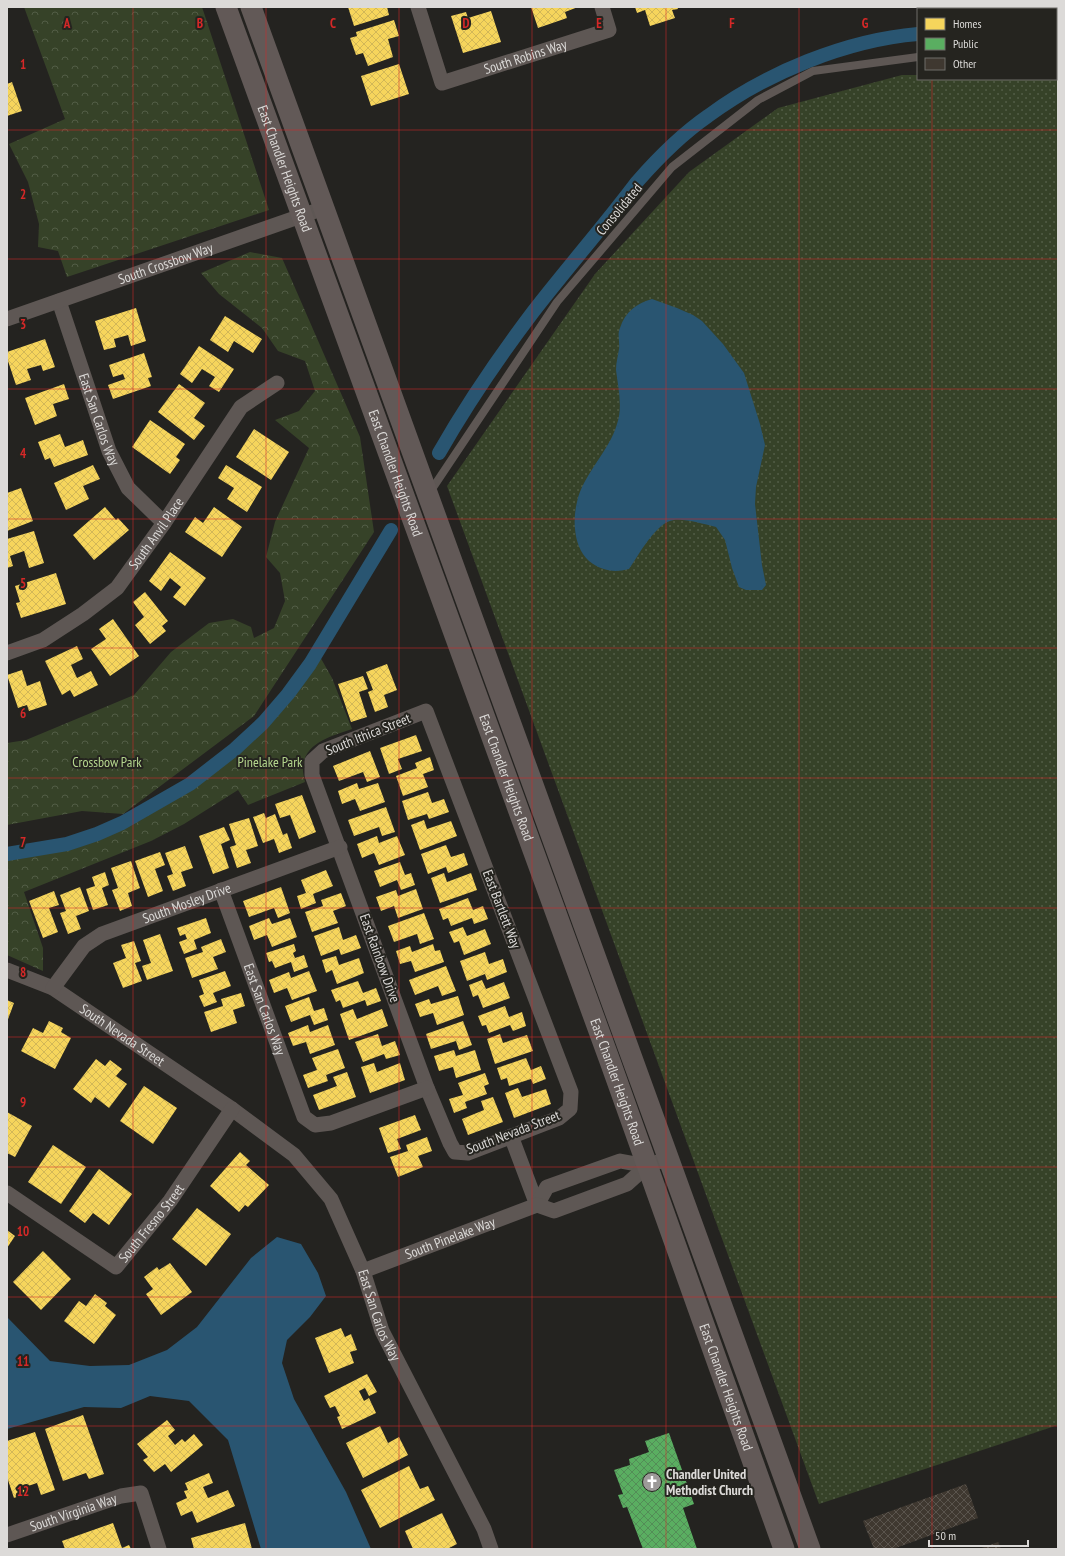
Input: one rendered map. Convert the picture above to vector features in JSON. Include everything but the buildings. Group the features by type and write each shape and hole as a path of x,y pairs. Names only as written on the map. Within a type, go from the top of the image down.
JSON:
{"main road":[{"name":"East Chandler Heights Road","path":"226,7 647,1166 784,1549"},
{"name":"East Chandler Heights Road","path":"251,7 810,1549"},
{"path":"376,423 398,414"},
{"path":"398,482 415,460"},
{"path":"412,521 428,495"}],"street":[{"name":"South Robins Way","path":"418,7 442,83 608,30 602,7"},
{"name":"South Crossbow Way","path":"7,319 324,208"},
{"name":"East San Carlos Way","path":"59,300 109,451 128,488 164,523"},
{"name":"South Anvil Place","path":"7,653 43,640 83,614 117,588 164,523 241,407 277,383"},
{"name":"South Ithica Street","path":"312,761 323,751 426,711"},
{"name":"East Bartlett Way","path":"426,711 571,1092 570,1109"},
{"name":"East Rainbow Drive","path":"312,761 312,774 427,1088 455,1152"},
{"name":"South Mosley Drive","path":"53,988 84,946 102,934 340,847"},
{"name":"East San Carlos Way","path":"221,890 304,1117 314,1125 331,1123 427,1088"},
{"name":"South Nevada Street","path":"7,970 53,988 232,1109"},
{"name":"East San Carlos Way","path":"232,1109 294,1155 331,1199 363,1270 382,1331 484,1529 491,1549"},
{"name":"South Fresno Street","path":"7,1193 116,1267 170,1201 232,1109"},
{"name":"South Nevada Street","path":"455,1152 468,1153 558,1118 570,1109"},
{"path":"511,1136 537,1205 554,1211 627,1184 647,1166 669,1158"},
{"path":"537,1205 547,1187 620,1161 647,1166"},
{"name":"South Pinelake Way","path":"363,1270 537,1205"},
{"name":"South Virginia Way","path":"7,1534 121,1496 141,1493 158,1549"}],"lane":[{"name":"Consolidated","path":"428,495 557,302 672,167 758,100 813,71 917,57"}],"green space":[{"path":"24,7 202,7 269,210 67,277 58,251 38,247 39,224 28,182 9,144 65,119"},
{"path":"1058,74 1058,1425 819,1504 447,486 595,274 689,172 778,108 902,75 917,75 917,80 1057,80"},
{"name":"Crossbow Park","path":"250,252 282,258 360,437 374,532 254,716 123,814 82,811 7,825 7,743 26,740 134,695 171,652 209,623 233,619 251,627 254,638 274,628 285,601 280,573 266,557 275,522 309,448 275,420 299,411 315,391 305,361 278,351 262,328 219,294 201,273"},
{"name":"Pinelake Park","path":"319,655 332,678 352,729 322,740 310,750 303,764 305,782 248,805 238,790 184,824 151,841 24,892 43,948 43,971 7,955 7,857 66,848 104,835 141,818 208,775 256,733 299,686"}],"water":[{"path":"652,299 693,315 702,321 723,344 744,373 765,445 756,487 755,504 762,565 766,585 762,590 746,590 739,587 732,568 725,540 716,527 690,521 674,520 667,522 648,540 629,569 624,570 613,571 599,567 586,558 577,542 575,519 576,505 580,492 590,472 608,444 619,417 620,397 616,370 619,349 619,330 625,317 632,309 641,303"},
{"path":"277,1237 301,1244 318,1273 326,1296 310,1317 287,1340 282,1363 294,1399 346,1492 371,1549 261,1549 228,1440 189,1401 150,1396 121,1408 84,1407 7,1429 7,1317 50,1361 90,1366 129,1365 167,1350 197,1327 251,1258"}],"waterway":[{"path":"439,453 484,381 533,312 637,182 680,138 698,123 731,100 755,86 808,61 863,43 891,37 917,34"},
{"path":"7,854 67,844 97,834 122,823 190,784 235,749 263,723 288,694 310,664 391,530"}],"place":[{"name":"Chandler United Methodist Church","path":"652,1482"}]}
